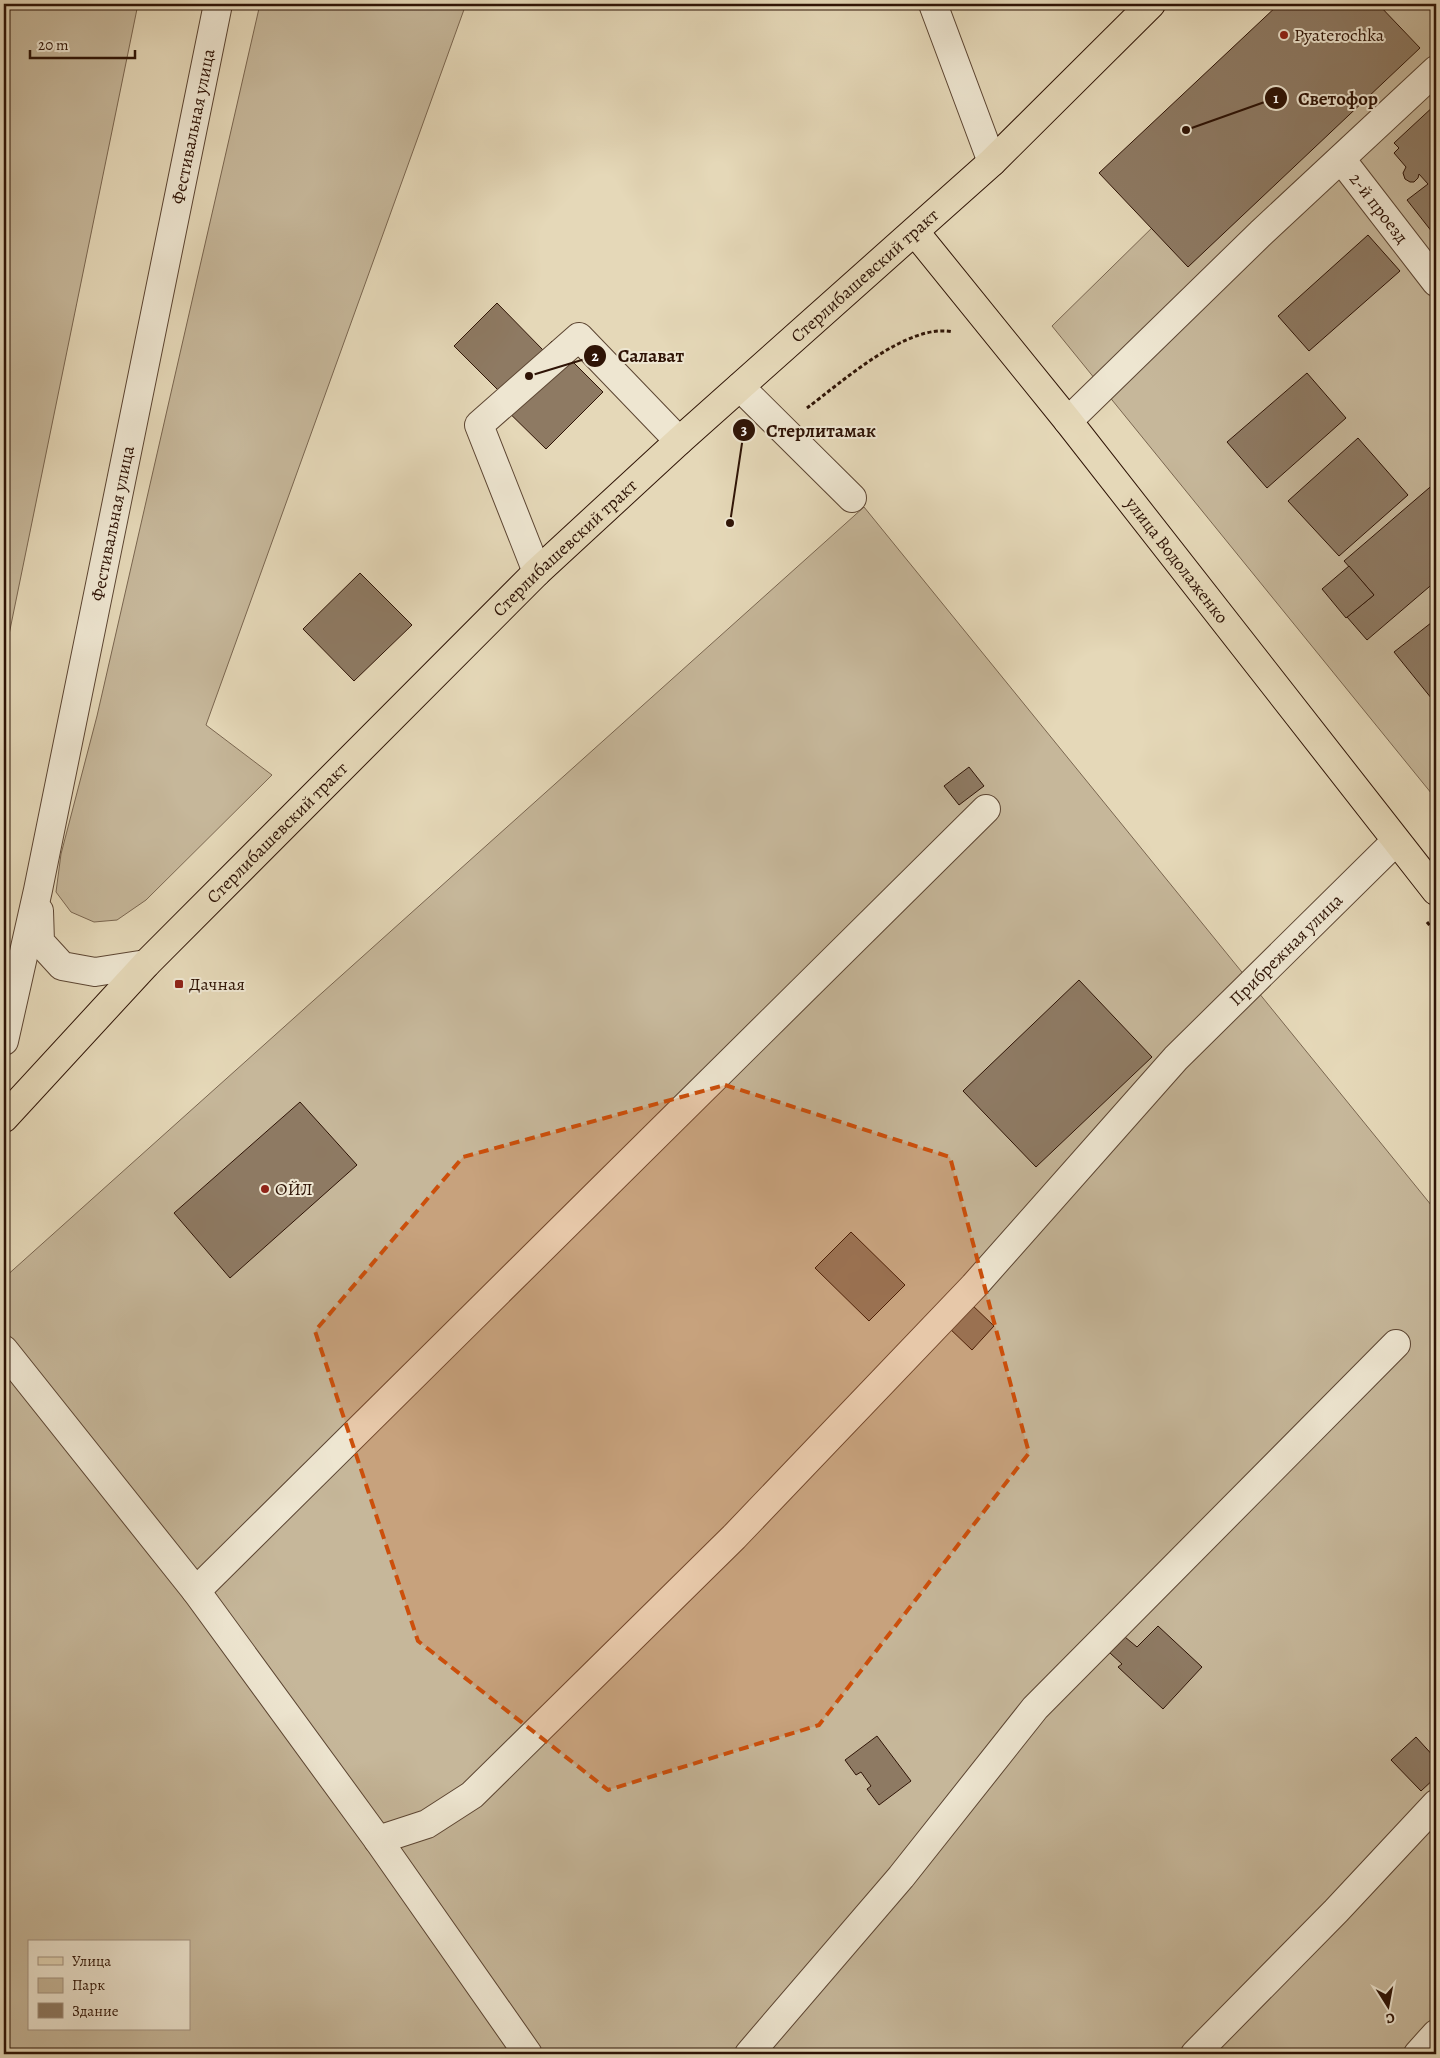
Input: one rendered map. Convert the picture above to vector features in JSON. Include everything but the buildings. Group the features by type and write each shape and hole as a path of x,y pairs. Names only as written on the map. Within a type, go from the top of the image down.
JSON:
{"main road":[{"name":"Стерлибашевский тракт","path":"4,1118 146,964 537,572 740,387 992,162 1151,4"},
{"name":"улица Водолаженко","path":"915,232 1068,421 1436,891"}],"street":[{"name":"Фестивальная улица","path":"4,1041 38,890 218,4"},
{"path":"933,4 992,162"},
{"path":"1068,421 1261,233 1436,70"},
{"name":"2-й проезд","path":"1340,159 1436,282"},
{"path":"537,572 479,425 579,338 679,442"},
{"path":"740,387 852,498"},
{"path":"196,1591 986,809"},
{"name":"Прибрежная улица","path":"378,1840 427,1824 472,1795 734,1537 974,1286 1176,1058 1396,841"},
{"path":"38,890 40,942 62,966 95,972 146,964"},
{"path":"750,2054 900,1877 1035,1708 1396,1344"},
{"path":"4,1350 196,1591 378,1840 528,2054"},
{"path":"1195,2054 1336,1911 1436,1804"},
{"path":"1418,2054 1436,2034"}],"path":[{"path":"782,430 796,416 891,347 923,333 946,330 958,333"},
{"path":"1425,918 1436,933"}],"highlighted area":[{"path":"725,1085 950,1157 1029,1453 819,1725 608,1790 418,1641 315,1331 463,1157"}],"green space":[{"path":"4,4 138,4 4,659"},
{"path":"260,4 466,4 206,725 272,775 146,900 117,920 94,922 71,912 56,892 61,854 97,716"},
{"path":"1380,4 1436,4 1436,799 1052,326"},
{"path":"864,507 1436,1211 1436,2054 4,2054 4,1278"}],"place":[{"name":"Pyaterochka","path":"1284,35"},
{"name":"Светофор","path":"1186,130"},
{"name":"Салават","path":"529,376"},
{"name":"Стерлитамак","path":"730,523"},
{"name":"Дачная","path":"179,984"},
{"name":"ОЙЛ","path":"265,1189"}]}
